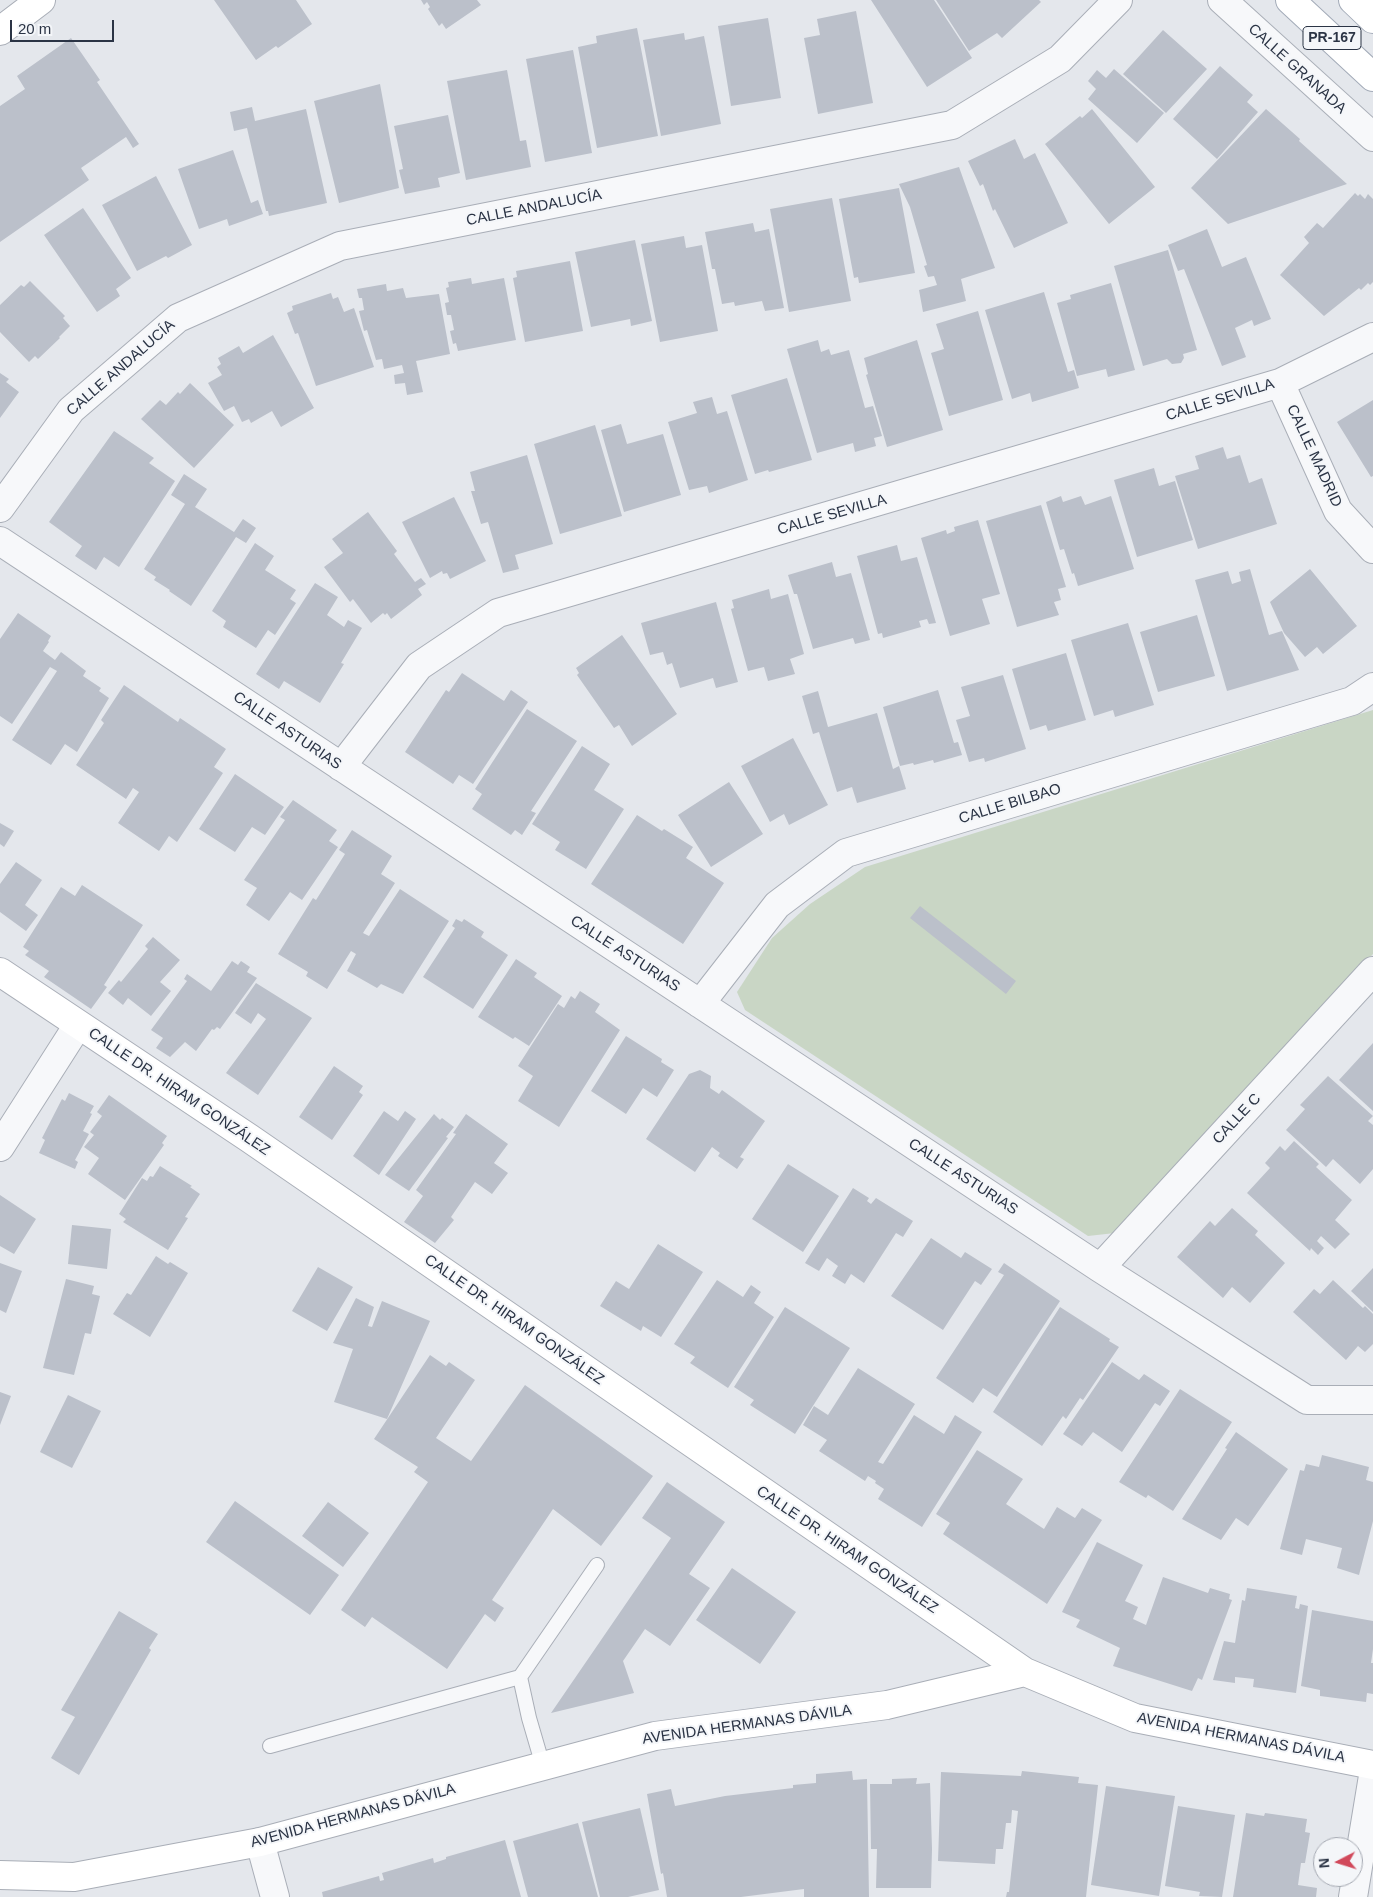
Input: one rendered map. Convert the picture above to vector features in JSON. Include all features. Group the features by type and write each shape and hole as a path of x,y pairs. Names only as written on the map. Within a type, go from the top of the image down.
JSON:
{"street":[{"path":"0,31 41,0"},
{"name":"CALLE ANDALUCÍA","path":"0,508 70,410 178,318 340,246 952,126 1060,60 1118,0"},
{"name":"CALLE GRANADA","path":"1222,0 1373,138"},
{"name":"PR-167","path":"1290,0 1373,77"},
{"name":"PR-167","path":"1353,0 1373,18"},
{"name":"CALLE SEVILLA","path":"341,767 419,666 498,613 1280,383 1373,337"},
{"name":"CALLE MADRID","path":"1280,383 1338,510 1373,549"},
{"name":"CALLE ASTURIAS","path":"0,541 1100,1268 1251,1365 1307,1400 1373,1400"},
{"name":"CALLE BILBAO","path":"700,1004 777,906 846,853 1352,701 1373,687"},
{"name":"CALLE C","path":"1100,1268 1373,971"},
{"name":"CALLE DR. HIRAM GONZÁLEZ","path":"0,972 249,1138 1025,1672"},
{"path":"0,1147 78,1025"},
{"name":"AVENIDA HERMANAS DÁVILA","path":"0,1875 74,1877 260,1842 655,1736 886,1705 1025,1672 1135,1718 1373,1765"},
{"path":"1353,1897 1373,1776"},
{"path":"260,1842 275,1897"}],"lane":[{"path":"270,1746 520,1677 597,1565"},
{"path":"520,1677 543,1766"}],"green space":[{"path":"1373,710 1373,954 1115,1233 1088,1236 745,1010 737,992 772,938 810,904 865,867"}],"building":[{"path":"214,0 296,0 312,24 278,48 276,46 256,60"},
{"path":"421,0 477,0 481,5 446,29 442,23 439,26 428,9 430,7 427,2 424,5"},
{"path":"871,0 934,0 972,58 927,87"},
{"path":"936,0 1039,0 1041,2 1002,38 997,33 969,51"},
{"path":"856,11 873,103 818,114 804,38 820,35 817,19"},
{"path":"768,18 781,98 731,106 718,26"},
{"path":"637,28 658,136 597,148 578,47 597,43 596,36"},
{"path":"1163,30 1207,69 1166,113 1123,74"},
{"path":"684,33 685,40 704,36 721,124 661,136 643,40"},
{"path":"71,38 100,80 97,82 139,144 133,148 126,137 81,168 89,180 0,242 0,106 25,89 17,76"},
{"path":"573,50 592,153 545,162 526,59"},
{"path":"1220,66 1253,95 1247,102 1258,112 1217,159 1173,119"},
{"path":"1114,69 1164,113 1137,143 1088,99 1096,89 1088,81 1097,70 1106,78"},
{"path":"507,70 520,141 526,140 531,167 466,180 447,81"},
{"path":"380,84 399,188 339,203 314,101"},
{"path":"252,107 255,121 306,109 327,203 269,216 268,211 266,211 247,128 234,131 230,112"},
{"path":"1092,109 1155,187 1109,224 1045,144 1080,116 1082,118"},
{"path":"1266,109 1347,184 1228,224 1191,188"},
{"path":"448,115 460,173 438,178 440,187 405,194 399,170 403,169 394,126"},
{"path":"1015,139 1024,159 1035,153 1068,223 1014,248 995,209 993,211 983,184 980,186 968,161"},
{"path":"233,150 251,203 258,200 263,214 229,226 227,219 199,229 178,169"},
{"path":"959,167 995,268 961,279 966,301 923,312 919,290 937,285 934,276 928,277 924,266 927,265 910,207 899,184"},
{"path":"156,176 192,245 137,271 102,205"},
{"path":"899,188 915,273 859,283 858,277 854,278 839,199"},
{"path":"1355,193 1358,196 1360,194 1365,199 1368,194 1373,199 1373,282 1370,285 1368,283 1361,290 1359,288 1324,316 1280,275 1309,243 1304,237 1317,223 1323,228"},
{"path":"832,198 851,301 789,312 770,209"},
{"path":"83,208 131,278 116,289 120,296 97,312 44,235"},
{"path":"753,223 755,232 769,229 784,308 765,311 762,301 735,306 734,302 722,304 715,269 712,269 705,232"},
{"path":"1207,229 1222,267 1246,257 1271,319 1254,326 1252,320 1235,328 1246,357 1222,366 1184,269 1178,271 1168,245"},
{"path":"684,236 686,248 702,245 718,331 660,342 641,244"},
{"path":"635,240 652,321 631,326 630,319 591,327 575,252"},
{"path":"1168,250 1197,350 1183,354 1184,358 1181,363 1172,364 1167,359 1143,366 1114,266"},
{"path":"570,261 583,331 525,342 513,278 517,277 516,271"},
{"path":"471,278 472,284 504,278 516,340 458,351 456,343 453,344 450,331 454,330 451,315 447,315 445,303 449,302 446,288 449,287 448,282"},
{"path":"30,281 65,316 63,318 70,326 38,359 35,356 29,362 0,332 0,305 21,285 24,287"},
{"path":"1111,283 1135,370 1108,377 1106,369 1077,376 1057,303 1071,299 1070,295"},
{"path":"386,284 387,291 403,288 406,298 439,294 450,354 416,361 423,392 407,395 405,383 395,384 394,375 404,373 402,365 384,369 382,359 376,360 367,330 364,331 359,311 364,310 362,298 359,298 357,289"},
{"path":"1044,292 1068,372 1074,370 1079,388 1032,402 1030,393 1012,399 985,310"},
{"path":"331,293 333,299 338,297 344,312 354,308 374,367 316,386 298,333 295,334 287,313 293,310 292,306"},
{"path":"978,311 1003,400 949,416 931,353 944,349 936,324"},
{"path":"273,335 314,408 281,427 272,411 251,423 249,419 242,422 234,406 224,411 208,383 222,375 217,367 221,364 218,358 239,346 243,353"},
{"path":"818,340 821,352 829,349 831,355 849,350 865,408 873,406 882,436 874,438 876,446 855,452 853,443 817,453 787,349"},
{"path":"917,340 943,430 887,447 866,375 868,374 864,358"},
{"path":"0,373 9,379 6,382 19,392 0,418"},
{"path":"787,378 812,460 755,474 731,395"},
{"path":"190,383 234,425 194,468 141,419 160,400 166,405"},
{"path":"712,397 717,414 727,411 748,480 709,493 707,486 689,490 668,422 697,413 693,402"},
{"path":"1373,400 1373,476 1371,477 1337,422"},
{"path":"621,424 627,444 663,434 681,495 624,512 601,430"},
{"path":"595,425 622,516 560,534 534,444"},
{"path":"114,431 154,458 149,463 175,481 119,567 104,557 96,570 75,556 82,546 49,522"},
{"path":"1223,447 1227,459 1240,455 1249,483 1262,478 1277,524 1198,549 1175,476 1199,469 1195,456"},
{"path":"527,455 553,544 515,555 519,569 503,573 488,522 481,524 471,491 475,491 470,472"},
{"path":"1154,468 1159,486 1175,481 1193,540 1137,557 1114,480"},
{"path":"184,474 207,489 195,507 234,532 243,519 256,528 246,543 236,537 191,606 154,580 156,577 144,569 185,504 171,495"},
{"path":"1061,496 1063,502 1081,496 1085,505 1111,496 1134,569 1078,586 1064,549 1060,550 1046,502"},
{"path":"454,497 486,561 450,579 447,573 443,574 442,571 430,578 402,522"},
{"path":"1041,505 1066,587 1058,589 1061,600 1054,602 1059,615 1017,627 986,521"},
{"path":"368,512 397,551 394,554 415,582 421,578 426,584 418,589 422,595 391,619 387,613 385,615 383,613 371,623 353,599 350,602 324,567 343,553 332,539"},
{"path":"978,520 1000,594 982,599 990,624 950,636 921,538 946,530 947,534 955,531 954,527"},
{"path":"255,543 274,556 265,570 296,590 290,599 296,603 275,635 268,630 256,648 223,627 226,621 212,611"},
{"path":"897,545 901,561 917,557 936,623 929,624 927,619 919,621 921,627 883,638 882,633 878,634 857,556"},
{"path":"832,562 836,577 851,573 870,640 855,644 853,638 813,649 797,594 794,594 788,575"},
{"path":"1250,569 1269,635 1282,631 1299,670 1227,691 1195,580 1228,571 1232,584 1241,581 1239,572"},
{"path":"1310,569 1357,626 1323,654 1317,647 1305,657 1284,633 1270,602"},
{"path":"315,583 338,597 327,615 344,627 348,620 362,628 341,663 344,664 320,703 284,681 279,689 256,674"},
{"path":"769,589 771,599 788,594 804,654 790,659 795,674 768,681 764,667 748,671 731,609 734,608 732,600"},
{"path":"716,602 738,682 716,688 713,678 680,688 672,663 667,665 663,652 650,655 641,623"},
{"path":"18,613 51,636 43,651 55,660 61,652 86,671 83,676 101,688 99,691 109,698 77,752 65,744 51,765 12,740 57,671 50,667 12,724 0,716 0,639"},
{"path":"1197,615 1215,676 1158,692 1140,632"},
{"path":"1128,623 1154,705 1115,717 1113,710 1094,716 1071,640"},
{"path":"622,635 677,714 632,746 619,725 614,728 577,675 579,673 576,668"},
{"path":"1066,653 1086,720 1048,731 1046,725 1030,730 1012,669"},
{"path":"462,673 504,701 511,690 528,702 473,784 459,775 453,784 405,752 446,690 449,692"},
{"path":"1003,675 1026,749 985,762 984,758 969,762 956,720 970,716 961,687"},
{"path":"124,685 178,722 180,718 226,749 214,767 223,773 177,842 169,836 159,851 118,823 139,792 133,788 126,799 76,765 104,723 101,720"},
{"path":"938,690 954,743 958,742 962,755 934,763 933,760 914,765 913,763 900,766 883,707"},
{"path":"818,691 828,727 877,713 893,769 899,766 906,789 857,803 852,787 837,792 819,732 813,734 802,696"},
{"path":"527,709 577,741 531,811 536,813 522,835 515,830 511,835 472,809 482,794 475,789"},
{"path":"793,738 828,805 789,825 784,814 770,822 741,766"},
{"path":"582,746 610,764 594,790 624,809 586,869 555,850 560,842 532,824"},
{"path":"235,774 284,807 265,835 252,827 235,852 199,829"},
{"path":"729,782 763,834 711,867 678,815"},
{"path":"293,800 337,830 329,841 338,847 302,900 290,892 269,921 246,905 257,888 244,880 285,820 280,817"},
{"path":"637,815 693,847 686,858 724,883 683,944 591,884"},
{"path":"0,823 14,831 4,847 0,844"},
{"path":"352,830 392,856 381,874 395,883 363,933 369,936 400,889 449,921 403,994 381,984 377,988 347,971 356,954 351,951 327,989 306,976 308,972 278,954 313,898 316,900 345,854 339,850"},
{"path":"16,862 42,880 25,905 38,915 26,931 0,912 0,884"},
{"path":"82,885 143,925 104,985 107,987 91,1009 44,977 49,971 25,955 29,951 23,947 61,887 75,896"},
{"path":"920,906 1016,981 1006,994 910,918"},
{"path":"456,919 462,922 464,919 484,932 481,937 508,955 473,1009 423,977 455,928 452,926"},
{"path":"153,937 180,960 160,982 171,991 151,1016 128,998 123,1005 108,993 119,980 121,982 148,949 145,946"},
{"path":"516,959 537,973 534,977 562,996 529,1046 515,1037 513,1039 478,1017"},
{"path":"232,961 238,965 241,961 250,967 247,972 257,978 220,1029 217,1027 214,1030 212,1029 196,1051 185,1042 170,1057 156,1048 163,1038 151,1030 187,981 184,979 187,974 211,991"},
{"path":"256,983 312,1018 258,1095 226,1073 266,1019 258,1013 251,1024 235,1013"},
{"path":"580,991 600,1004 595,1012 620,1030 559,1127 518,1101 533,1076 518,1066 558,1004 564,1008 571,996 575,999"},
{"path":"626,1036 662,1059 661,1062 674,1070 657,1097 643,1088 626,1114 591,1091"},
{"path":"1373,1043 1373,1111 1339,1080"},
{"path":"334,1066 363,1086 359,1092 363,1095 332,1140 299,1117"},
{"path":"700,1070 711,1076 710,1088 719,1094 722,1090 765,1121 740,1157 744,1159 737,1169 718,1156 720,1153 712,1147 695,1172 646,1139 689,1074"},
{"path":"1328,1076 1373,1116 1368,1121 1373,1125 1373,1169 1360,1184 1333,1159 1326,1167 1286,1130 1305,1109 1300,1105"},
{"path":"69,1093 94,1106 83,1131 89,1134 75,1160 78,1162 75,1169 39,1153 45,1140 42,1138 62,1099 65,1101"},
{"path":"109,1095 167,1136 162,1143 164,1145 125,1200 88,1174 99,1158 84,1147 94,1135 90,1132 102,1116 97,1112"},
{"path":"384,1111 398,1121 405,1111 416,1119 379,1175 353,1156"},
{"path":"434,1114 440,1120 442,1118 454,1127 409,1191 385,1175"},
{"path":"466,1114 508,1144 494,1163 508,1173 492,1194 475,1182 451,1217 454,1220 435,1243 404,1222 423,1196 416,1190 456,1134 453,1133"},
{"path":"1294,1141 1319,1164 1316,1167 1352,1200 1335,1220 1350,1234 1335,1249 1321,1236 1317,1241 1324,1248 1318,1255 1311,1248 1310,1251 1247,1193 1270,1168 1265,1163 1280,1146 1285,1151"},
{"path":"788,1164 839,1196 803,1252 752,1219"},
{"path":"160,1166 192,1186 190,1187 200,1194 185,1217 188,1218 168,1250 123,1222 126,1219 119,1214 142,1178 147,1181 150,1176 153,1177"},
{"path":"853,1188 869,1198 867,1201 871,1204 876,1198 913,1221 903,1237 896,1233 864,1283 851,1274 845,1284 832,1276 838,1266 827,1258 819,1271 805,1263"},
{"path":"0,1195 36,1219 14,1254 0,1246"},
{"path":"1232,1208 1258,1231 1255,1235 1285,1263 1250,1303 1232,1287 1223,1298 1177,1257 1210,1221 1215,1226"},
{"path":"72,1225 111,1229 107,1269 68,1264"},
{"path":"931,1238 961,1258 965,1252 992,1269 981,1285 975,1281 943,1330 891,1296"},
{"path":"658,1244 703,1272 661,1337 643,1326 641,1331 600,1306 616,1281 629,1289"},
{"path":"156,1256 188,1273 150,1337 113,1314 127,1293 131,1295"},
{"path":"0,1263 22,1271 6,1313 0,1310"},
{"path":"1004,1263 1060,1301 997,1397 983,1388 973,1403 936,1378 1004,1275 998,1272"},
{"path":"318,1267 353,1287 327,1331 292,1311"},
{"path":"1373,1268 1373,1312 1351,1291"},
{"path":"66,1279 94,1286 92,1294 100,1296 91,1334 85,1333 74,1375 43,1368"},
{"path":"717,1280 743,1297 751,1285 761,1292 754,1303 774,1317 728,1388 690,1363 695,1357 674,1344"},
{"path":"1333,1280 1363,1308 1365,1306 1373,1314 1373,1344 1365,1352 1358,1346 1346,1360 1293,1312 1314,1289 1320,1294"},
{"path":"356,1298 374,1307 368,1326 372,1327 382,1301 430,1321 387,1419 334,1402 353,1349 333,1343"},
{"path":"785,1307 850,1348 795,1434 750,1405 754,1400 734,1387"},
{"path":"1060,1307 1110,1339 1109,1341 1119,1347 1083,1400 1080,1398 1066,1419 1063,1416 1042,1446 993,1412"},
{"path":"430,1355 446,1366 449,1362 475,1380 436,1438 471,1461 525,1385 653,1476 601,1546 553,1509 492,1600 504,1608 495,1622 485,1614 447,1669 372,1617 365,1627 341,1610 428,1482 414,1472 418,1467 374,1439"},
{"path":"1112,1362 1139,1380 1144,1374 1170,1391 1160,1406 1155,1403 1122,1452 1093,1432 1082,1446 1063,1434"},
{"path":"858,1368 915,1404 878,1462 883,1464 914,1415 944,1434 955,1415 982,1432 922,1527 878,1499 884,1489 875,1483 876,1481 868,1476 865,1481 819,1451 827,1440 803,1425 814,1406 828,1415"},
{"path":"1180,1389 1232,1422 1173,1511 1148,1495 1146,1498 1119,1482"},
{"path":"0,1392 11,1396 0,1425"},
{"path":"68,1395 101,1411 72,1468 40,1452"},
{"path":"1236,1432 1288,1469 1248,1526 1236,1518 1221,1540 1182,1519"},
{"path":"977,1450 1023,1479 1006,1504 1044,1529 1057,1507 1075,1518 1082,1508 1102,1520 1047,1604 943,1534 950,1523 936,1514"},
{"path":"1322,1455 1369,1467 1366,1480 1373,1482 1373,1521 1359,1575 1337,1568 1342,1548 1306,1539 1302,1555 1280,1549 1300,1470 1304,1471 1306,1464 1319,1467"},
{"path":"667,1482 725,1522 689,1574 710,1588 670,1646 645,1629 623,1661 634,1693 551,1713 671,1538 642,1518"},
{"path":"235,1501 339,1575 310,1615 206,1542"},
{"path":"328,1502 369,1533 343,1567 302,1536"},
{"path":"1097,1542 1143,1565 1125,1601 1138,1607 1133,1619 1146,1625 1163,1577 1208,1593 1210,1588 1230,1594 1229,1599 1232,1600 1202,1680 1198,1678 1192,1691 1113,1666 1120,1648 1076,1627 1080,1620 1062,1612"},
{"path":"732,1568 796,1612 760,1664 696,1620"},
{"path":"1247,1588 1297,1596 1295,1608 1299,1609 1300,1604 1308,1606 1296,1693 1253,1687 1254,1679 1235,1677 1235,1683 1213,1680 1224,1641 1235,1643 1242,1600 1245,1601"},
{"path":"1312,1610 1373,1621 1371,1663 1373,1663 1373,1694 1367,1693 1366,1702 1320,1696 1320,1690 1301,1686"},
{"path":"119,1611 158,1634 149,1648 151,1650 79,1775 51,1758 75,1717 61,1710"},
{"path":"852,1771 853,1780 867,1779 869,1897 804,1897 804,1889 741,1897 667,1897 663,1873 661,1874 647,1794 671,1789 675,1806 725,1796 793,1788 793,1785 816,1783 816,1774"},
{"path":"1022,1771 1079,1777 1078,1783 1098,1785 1086,1897 1006,1897 1007,1892 1009,1892 1018,1811 1012,1810 1011,1823 1006,1823 1003,1849 996,1849 995,1864 938,1861 941,1772 1021,1776"},
{"path":"917,1778 916,1784 930,1783 931,1888 876,1888 877,1849 871,1849 870,1784 892,1784 892,1779"},
{"path":"1106,1786 1175,1796 1159,1896 1091,1885"},
{"path":"1178,1806 1235,1815 1222,1897 1199,1896 1200,1892 1165,1886"},
{"path":"640,1808 659,1890 628,1897 600,1897 582,1822"},
{"path":"1246,1813 1264,1816 1265,1813 1307,1819 1305,1832 1310,1833 1305,1863 1301,1863 1298,1885 1317,1888 1316,1897 1233,1897"},
{"path":"578,1823 598,1897 528,1897 513,1841"},
{"path":"505,1840 521,1897 323,1897 322,1892 379,1876 380,1881 384,1880 382,1873 433,1858 434,1863 446,1859 446,1857"}]}
